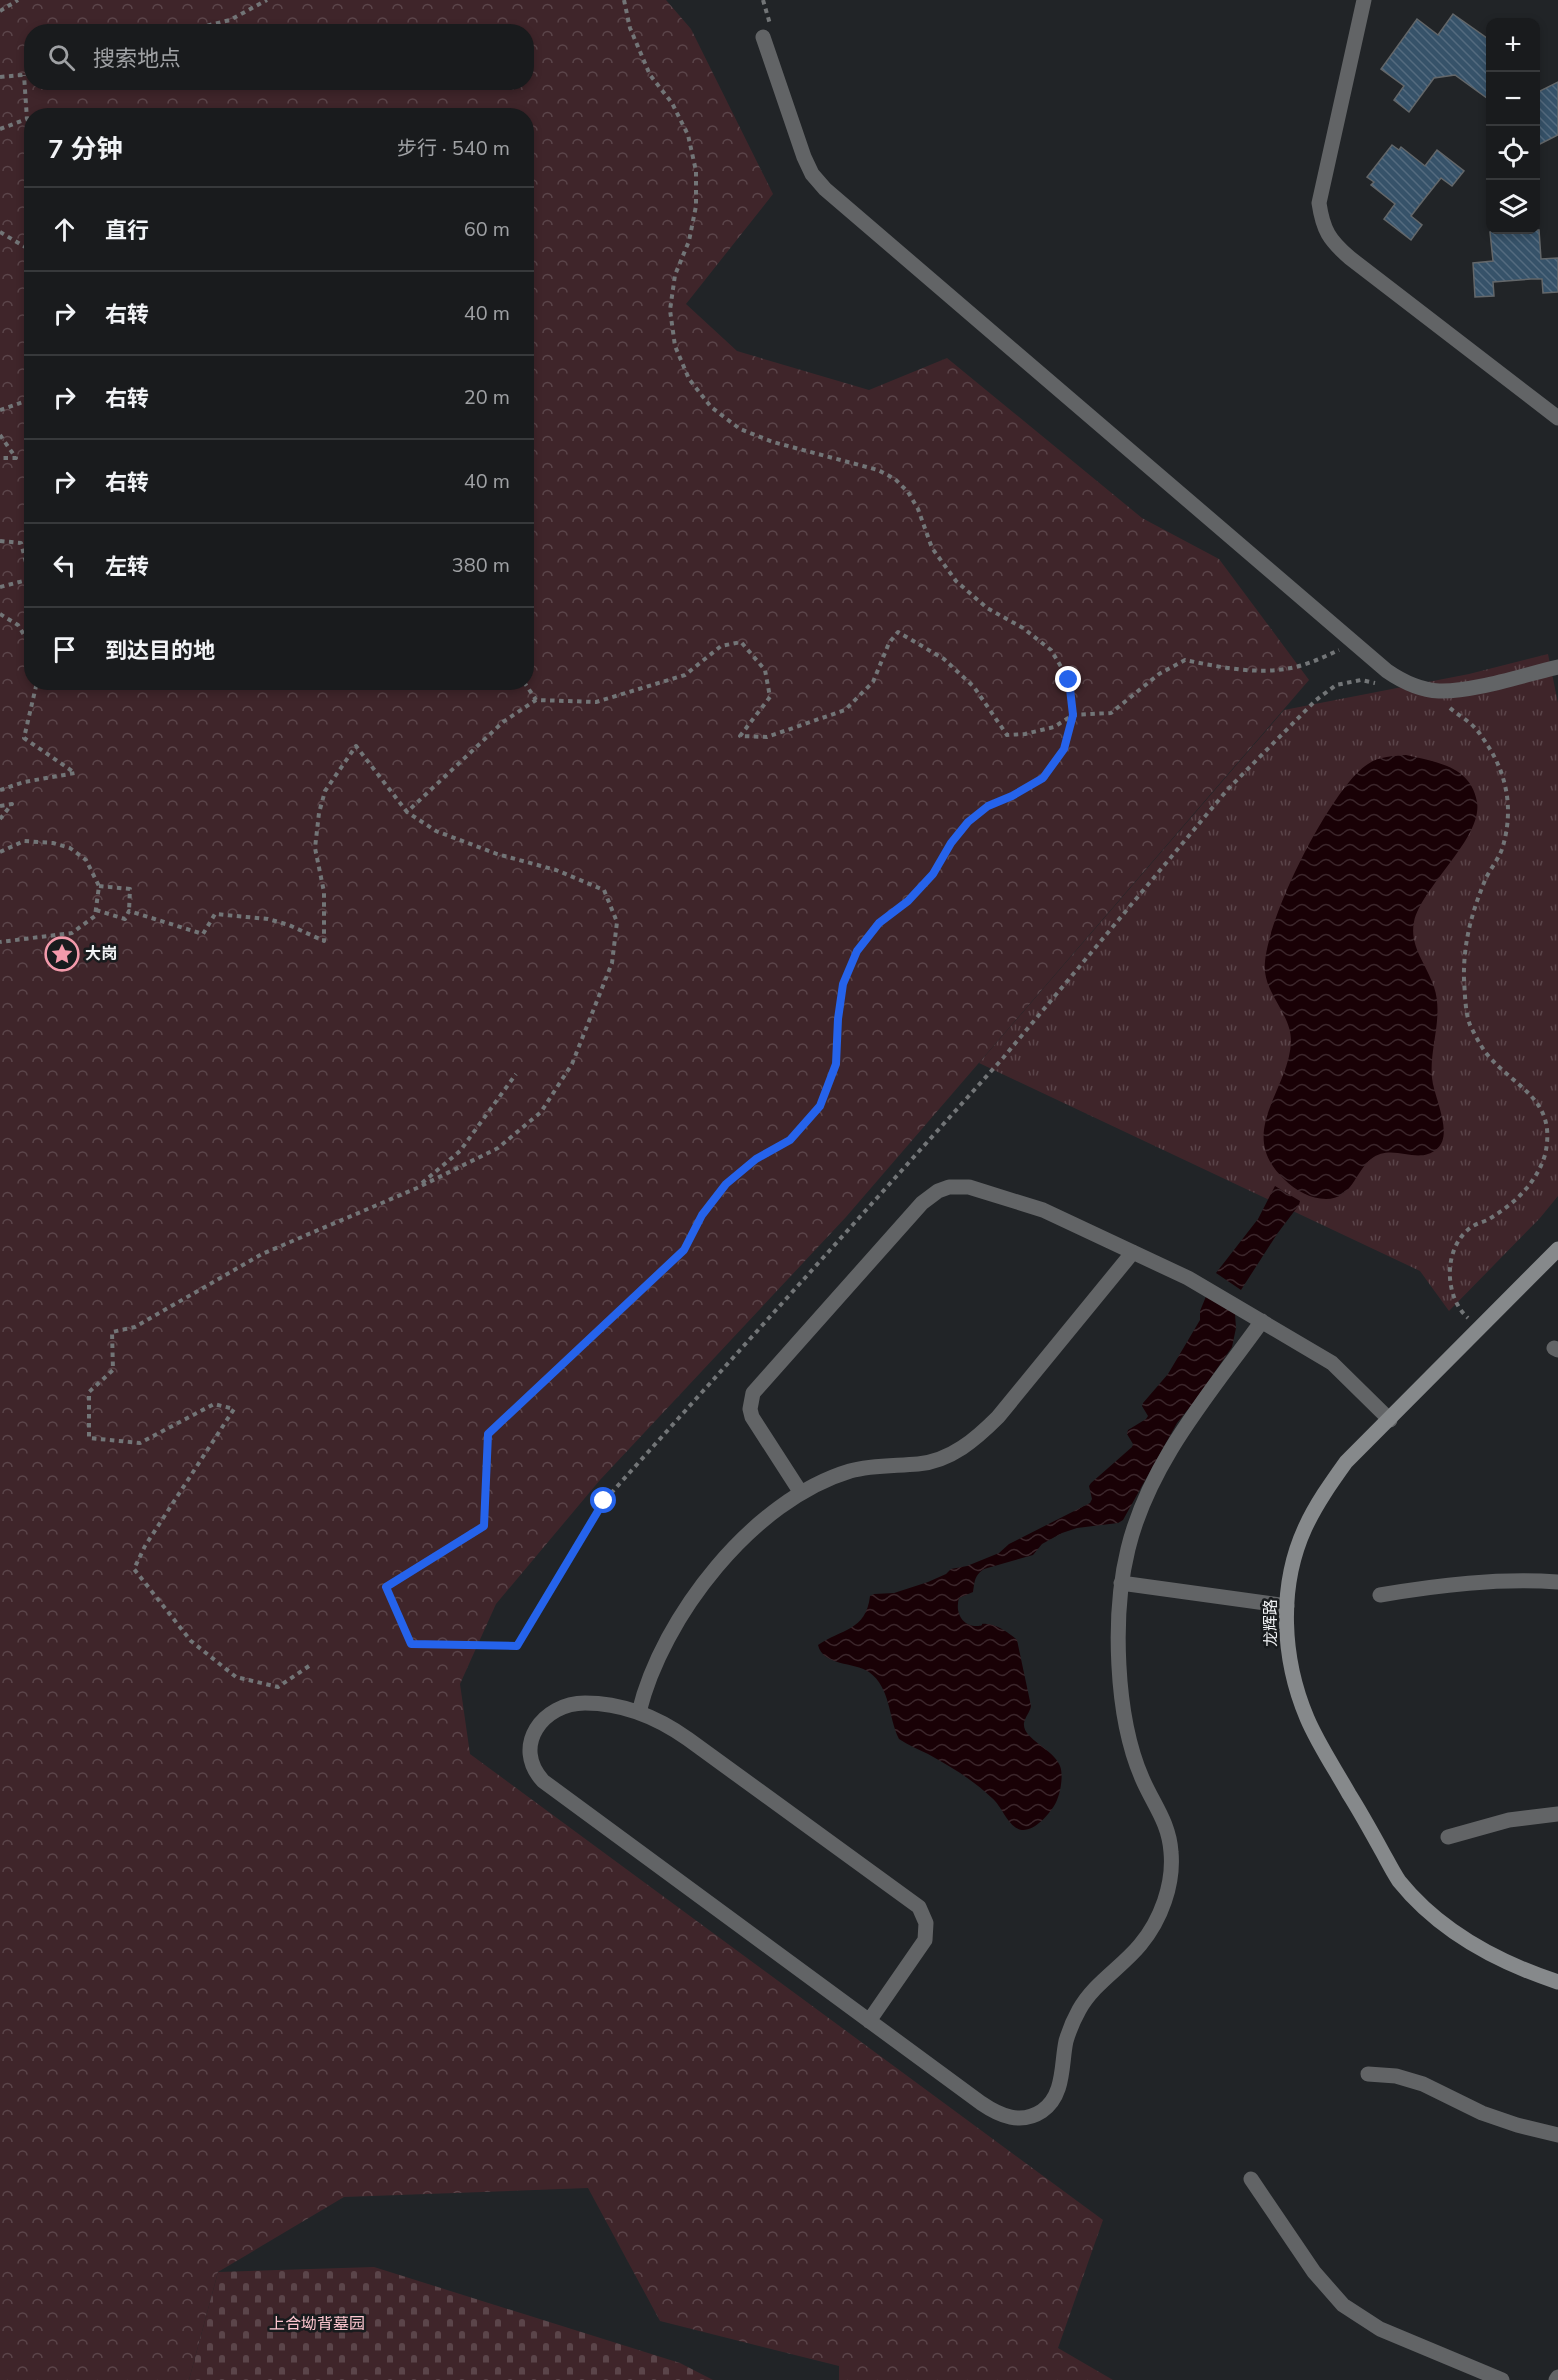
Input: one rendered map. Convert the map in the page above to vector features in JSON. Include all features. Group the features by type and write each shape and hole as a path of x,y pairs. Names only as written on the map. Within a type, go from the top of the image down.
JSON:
{"street":[{"path":"1364,0 1319,203 1322,225 1333,244 1350,258 1558,418"},
{"path":"763,37 804,157 813,174 825,189 1353,644 1401,681 1437,691 1464,689 1558,667"},
{"path":"801,1493 752,1417 750,1409 753,1393 772,1368 930,1196 949,1187 969,1187 1043,1210 1188,1278 1332,1362 1390,1420"},
{"name":"龙辉路","path":"1558,1249 1346,1462 1323,1494 1305,1529 1293,1566 1287,1606 1287,1644 1293,1673 1308,1720 1398,1879 1424,1908 1455,1933 1523,1970 1558,1982"},
{"path":"639,1712 658,1654 694,1595 753,1530 817,1483 853,1470 921,1464 950,1455 977,1439 998,1417 1133,1252"},
{"path":"869,2021 925,1940 926,1923 919,1907 680,1733 639,1712 619,1706 583,1702 568,1705 555,1711 534,1733 529,1745 529,1759 534,1771 543,1781 869,2021 999,2116 1022,2119 1043,2110 1057,2094 1066,2040 1079,2010 1098,1984 1140,1945 1159,1917 1169,1886 1172,1853 1165,1821 1142,1778 1127,1731 1118,1650 1121,1583 1128,1548 1138,1515 1152,1483 1176,1442 1262,1321"},
{"path":"1380,1595 1462,1583 1558,1582"},
{"path":"1121,1583 1287,1606"},
{"path":"1448,1837 1509,1820 1558,1814"},
{"path":"1368,2074 1396,2076 1423,2084 1482,2113 1558,2135"},
{"path":"1251,2179 1314,2272 1343,2305 1380,2329 1502,2380"}],"path":[{"path":"0,11 18,0"},
{"path":"214,24 230,20 267,0"},
{"path":"624,0 630,28 650,75 672,103 687,135 696,171 696,206 689,241 675,274 670,310 675,346 689,379 711,407 740,429 773,442 878,470 895,479 908,492 918,509 932,548 956,581 987,608 1023,628 1051,650 1069,680 1073,715 1064,749 1043,778 1012,796 988,806 968,822 951,843 933,874 908,901 879,923 857,951 843,984 838,1019 836,1064 820,1106 790,1140 756,1159 726,1184 702,1215 684,1250 488,1434 484,1526 386,1587 411,1644 517,1646 604,1501 1003,1058 1228,789 1316,700 1336,685 1361,680 1377,684"},
{"path":"0,77 24,75"},
{"path":"25,90 26,108"},
{"path":"0,129 24,120"},
{"path":"0,232 24,246"},
{"path":"0,410 24,402"},
{"path":"0,435 16,458 0,458"},
{"path":"0,541 21,543 24,554"},
{"path":"0,587 24,581"},
{"path":"0,614 18,625 24,635"},
{"path":"406,812 503,722 536,700 596,702 685,675 721,646 741,642 765,670 770,697 740,736 767,737 845,710 873,682 889,643 898,632 944,659 974,687 1007,735 1025,734 1054,727 1073,715 1111,713 1159,674 1185,660 1222,668 1260,670 1291,668 1353,644"},
{"path":"0,790 24,782 75,773 24,738 35,690"},
{"path":"529,690 536,700"},
{"path":"1448,707 1476,728 1495,758 1507,786 1509,818 1503,848 1476,903 1467,931 1464,961 1470,1023 1486,1053 1534,1098 1546,1116 1548,1137 1544,1156 1534,1179 1521,1195 1504,1209 1472,1226 1456,1245 1449,1267 1451,1291 1462,1313 1480,1328"},
{"path":"129,911 203,934 215,914 268,919 289,925 324,941 324,892 315,848 319,813 325,791 356,746 406,812 436,831 497,854 556,870 604,890 617,922 612,963 572,1064 541,1112 498,1148 417,1188 262,1254 135,1327 112,1332 113,1370 89,1392 89,1438 140,1443 214,1404 234,1409 145,1546 134,1569 191,1641 236,1677 279,1687 309,1666"},
{"path":"0,806 12,804 0,819"},
{"path":"0,852 24,841 52,843 70,848 86,860 99,886 95,916 72,933 0,942"},
{"path":"96,910 125,919 129,911 130,889 99,886"},
{"path":"417,1188 460,1151 516,1074"}],"green space":[{"path":"0,0 666,0 691,29 773,194 686,304 737,351 869,390 947,358 1142,518 1219,559 1309,680 846,1217 600,1480 496,1604 460,1684 470,1754 1103,2220 1058,2348 1113,2380 839,2380 839,2366 660,2321 588,2188 344,2197 218,2272 189,2380 0,2380"},
{"path":"1548,654 1558,703 1558,1196 1540,1218 1449,1311 1420,1271 979,1063 1284,710 1469,674"},
{"name":"上合坳背墓园","path":"374,2267 680,2363 713,2380 189,2380 218,2272"}],"water":[{"path":"1406,755 1440,763 1460,773 1468,780 1477,802 1476,816 1471,831 1419,908 1413,931 1416,947 1437,998 1432,1078 1442,1115 1444,1134 1437,1149 1429,1154 1379,1154 1366,1164 1342,1195 1320,1199 1304,1193 1285,1180 1271,1163 1264,1145 1264,1128 1268,1111 1288,1059 1291,1041 1284,1014 1267,981 1266,952 1286,893 1301,860 1336,800 1353,778 1368,764 1382,758"},
{"path":"1275,1186 1300,1201 1299,1205 1277,1234 1241,1290 1216,1273 1258,1219"},
{"path":"1207,1294 1235,1314 1236,1328 1232,1347 1177,1423 1123,1520 1118,1523 1077,1528 1062,1533 1042,1544 1033,1555 984,1569 977,1576 973,1592 959,1598 958,1608 963,1621 977,1626 991,1624 1017,1640 1031,1706 1024,1723 1025,1729 1060,1766 1060,1792 1056,1802 1041,1822 1032,1828 1022,1830 1009,1821 996,1802 977,1785 945,1763 899,1739 885,1694 876,1679 863,1669 826,1657 818,1645 858,1623 868,1607 870,1596 894,1593 928,1582 946,1574 951,1569 967,1566 999,1553 1009,1544 1090,1503 1092,1499 1089,1486 1091,1483 1132,1447 1133,1444 1127,1434 1128,1430 1148,1416 1142,1406 1143,1403 1168,1374 1200,1320 1200,1311"}],"building":[{"path":"1453,14 1486,37 1486,97 1455,75 1434,78 1409,112 1394,100 1404,86 1381,69 1417,19 1438,35"},
{"path":"1558,82 1558,135 1540,144 1540,126 1540,91"},
{"path":"1392,145 1399,150 1401,147 1425,166 1437,150 1464,171 1452,186 1441,178 1411,216 1422,225 1411,240 1384,219 1395,204 1371,185 1374,182 1367,177"},
{"path":"1490,234 1539,234 1541,259 1558,258 1558,292 1543,293 1542,279 1531,279 1493,282 1494,296 1475,297 1473,263 1493,261"}],"place":[{"name":"大岗","path":"62,954"}],"route":[{"path":"604,1501 517,1646 411,1644 386,1587 484,1526 488,1434 684,1250 702,1215 726,1184 756,1159 790,1140 820,1106 836,1064 838,1019 843,984 857,951 879,923 908,901 933,874 951,843 968,822 988,806 1012,796 1043,778 1064,749 1073,715 1069,680"}]}
